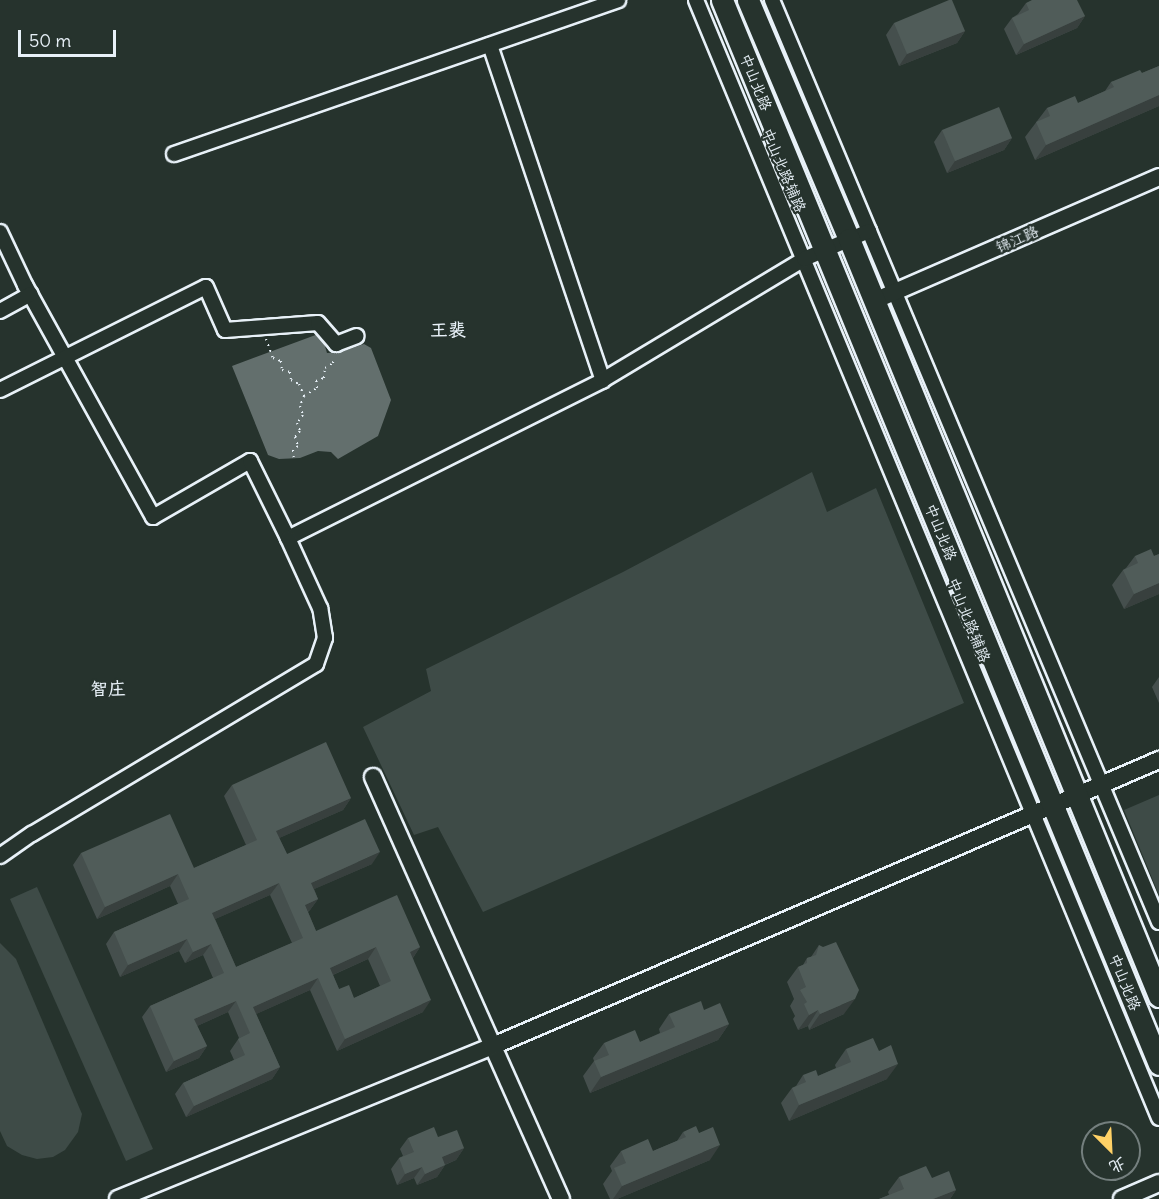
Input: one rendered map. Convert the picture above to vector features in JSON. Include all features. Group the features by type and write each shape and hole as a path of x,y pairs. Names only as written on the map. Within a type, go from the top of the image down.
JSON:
{"main road":[{"name":"中山北路","path":"722,0 1159,1064"},
{"name":"中山北路","path":"748,0 859,235 874,301 1159,996"}],"street":[{"path":"174,154 618,0"},
{"name":"中山北路辅路","path":"696,0 1159,1118"},
{"path":"772,0 859,235 895,293 1159,922"},
{"path":"490,45 603,380"},
{"name":"锦江路","path":"874,301 1159,177"},
{"path":"0,232 31,294 153,518 250,461 320,608 325,638 316,664 32,834 0,856"},
{"path":"288,538 603,380 804,259 859,235"},
{"path":"0,390 206,287 225,330 318,323 336,344 357,336"},
{"path":"0,310 31,294"},
{"path":"118,1199 493,1046 1159,760"},
{"path":"373,777 561,1199"},
{"path":"1122,1199 1159,1183"}],"path":[{"path":"261,327 273,358 281,361 282,370 290,372 291,380 299,384 304,396"},
{"path":"294,460 293,450 298,446 295,437 300,431 297,423 303,415 300,406 304,396 317,388 316,381 324,378 325,368 333,363 336,344"}],"shaded area":[{"path":"321,333 327,353 341,352 364,344 371,348 391,400 378,436 338,459 331,452 318,451 300,458 279,459 268,455 232,366"},
{"path":"812,472 827,512 876,488 964,703 483,912 438,827 414,835 363,727 431,691 426,669 623,572"},
{"path":"1159,795 1159,895 1124,810"},
{"path":"37,887 153,1149 126,1161 10,899"},
{"path":"0,943 16,959 82,1114 78,1132 65,1150 53,1157 37,1159 22,1155 7,1146 0,1131"}],"building":[{"path":"952,0 965,31 907,54 894,23"},
{"path":"1032,0 1077,0 1085,16 1024,44 1012,18 1029,10 1026,3"},
{"path":"1159,66 1159,95 1046,145 1036,122 1050,116 1047,108 1075,96 1078,103 1114,87 1111,82 1140,70 1142,73"},
{"path":"999,107 1012,138 955,161 942,130"},
{"path":"1151,549 1154,556 1159,554 1159,583 1134,594 1123,570 1138,563 1135,556"},
{"path":"326,742 351,798 276,831 287,854 365,819 380,852 311,883 318,899 305,905 316,931 397,895 420,947 410,952 431,1000 345,1039 318,978 253,1007 280,1067 194,1106 183,1083 245,1055 238,1039 250,1033 236,1001 194,1019 207,1046 174,1061 150,1006 224,973 211,944 193,952 187,939 128,965 114,932 189,899 178,874 105,907 81,853 170,814 194,868 257,840 232,785","holes":["279,883 303,938 236,967 212,913","376,947 391,981 354,998 349,985 339,989 330,968"]},
{"path":"836,942 859,990 855,999 820,1014 818,1010 809,1015 804,1004 807,1002 800,990 806,987 798,967 807,963 807,958 816,955 819,945 823,947"},
{"path":"701,1001 704,1010 720,1003 729,1024 601,1077 594,1061 609,1055 604,1043 635,1030 640,1042 675,1027 669,1014"},
{"path":"873,1038 879,1051 891,1045 898,1064 799,1105 792,1088 806,1082 803,1075 816,1070 818,1076 851,1062 846,1049"},
{"path":"696,1126 699,1133 713,1127 720,1145 622,1186 614,1168 626,1163 621,1151 648,1139 653,1151 686,1137 683,1132"},
{"path":"434,1127 438,1137 457,1130 464,1148 442,1157 445,1165 425,1174 422,1167 405,1174 399,1158 414,1152 408,1138"},
{"path":"926,1166 932,1178 949,1171 956,1190 933,1199 879,1199 904,1189 899,1177"}],"district":[{"name":"王裴","path":"448,330"},
{"name":"智庄","path":"108,689"}]}
